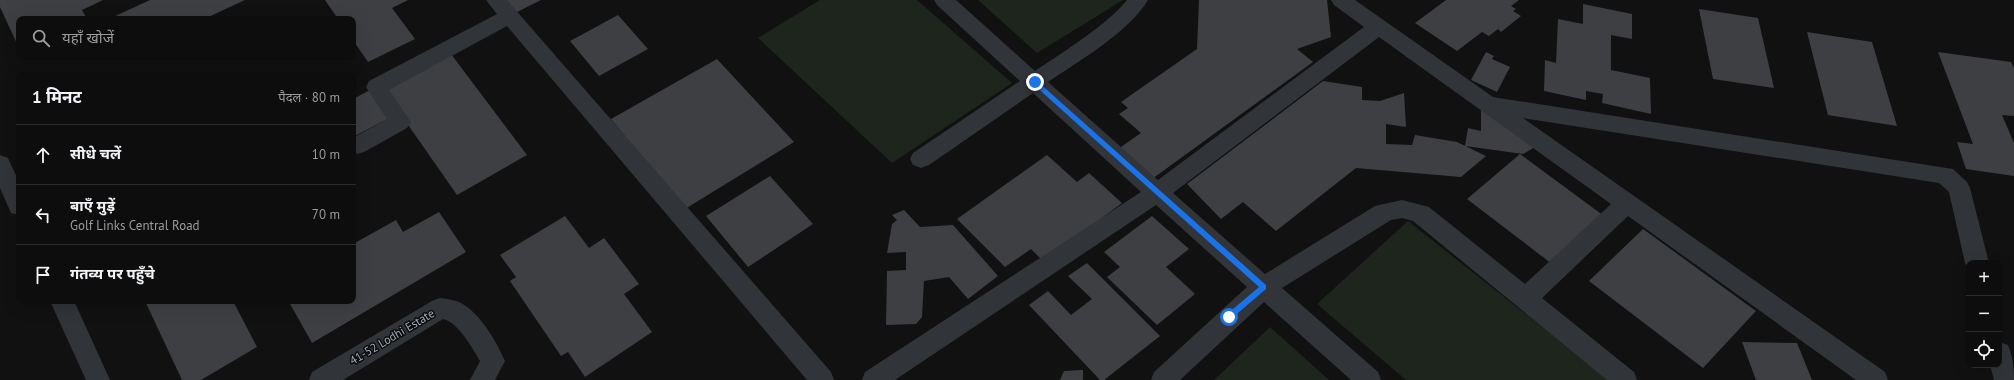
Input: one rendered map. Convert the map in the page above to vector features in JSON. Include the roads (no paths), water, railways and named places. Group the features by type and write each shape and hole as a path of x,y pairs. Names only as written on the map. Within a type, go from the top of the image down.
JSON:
{"street":[{"path":"944,0 1157,194 1369,380"},
{"path":"921,159 1035,82 1128,13 1138,0"},
{"path":"1356,4 1378,27 1876,380"},
{"path":"358,145 400,122 376,87 503,8 822,380"},
{"path":"874,380 1157,194 1378,27"},
{"path":"1487,104 1945,175 1958,188 1976,260"},
{"path":"0,164 16,199"},
{"path":"1525,299 1627,203"},
{"path":"1163,380 1229,317 1264,287 1383,214 1397,208 1407,208 1421,214 1625,380"},
{"path":"63,304 98,380"},
{"name":"41-52 Lodhi Estate","path":"321,380 440,308 452,310 461,317 486,348 493,361 482,380"},
{"path":"2002,365 2006,380"}]}
